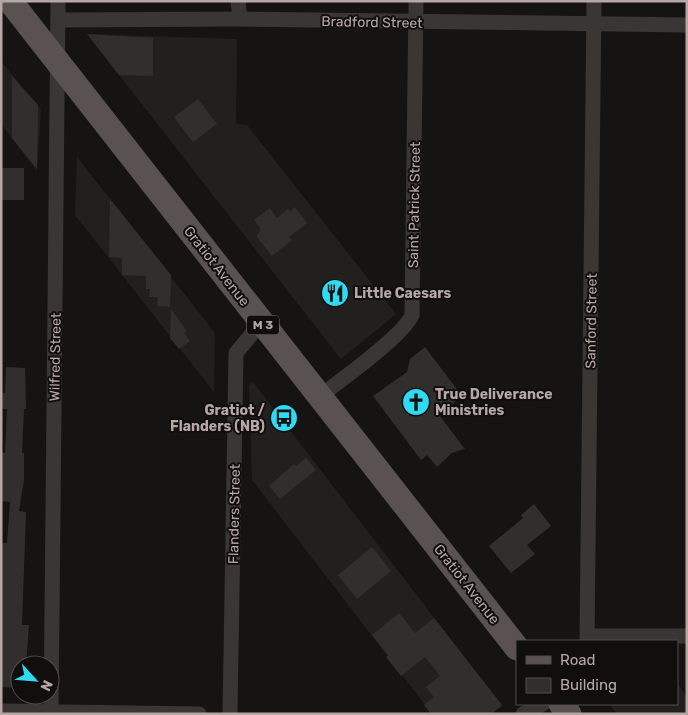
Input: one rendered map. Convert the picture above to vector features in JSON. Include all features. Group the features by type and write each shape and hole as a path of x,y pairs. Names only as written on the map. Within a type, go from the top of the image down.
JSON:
{"main road":[{"name":"Gratiot Avenue","path":"10,1 516,647"}],"street":[{"name":"Wilfred Street","path":"52,713 58,1"},
{"path":"238,1 240,19"},
{"name":"Saint Patrick Street","path":"320,396 350,374 406,326 412,315 416,1"},
{"name":"Sanford Street","path":"588,638 594,1"},
{"name":"Bradford Street","path":"58,20 240,19 687,25"},
{"name":"Flanders Street","path":"230,714 236,353 261,323"},
{"path":"588,638 687,636"},
{"path":"523,714 541,705"},
{"path":"1,711 199,714"}],"shaded area":[{"path":"87,34 237,39 236,124 247,125 396,314 341,359"},
{"path":"1,61 41,110 37,171 1,124"},
{"path":"77,157 215,333 214,392 75,215"},
{"path":"252,381 502,706 492,714 432,714 252,480 249,386"},
{"path":"678,684 687,697 687,714 617,714 610,705 678,705"}],"building":[{"path":"87,34 153,38 153,76 119,75"},
{"path":"12,76 38,105 37,169 12,138"},
{"path":"198,99 217,124 193,142 174,117"},
{"path":"1,168 24,168 24,200 1,200"},
{"path":"110,199 171,275 170,307 157,306 158,297 149,297 150,289 146,289 146,276 122,275 122,258 109,257"},
{"path":"295,207 307,223 289,237 292,240 272,256 256,236 261,229 254,220 270,208 277,218 288,209 290,211"},
{"name":"Little Caesars","path":"340,278 351,290 331,307 321,295"},
{"path":"171,309 187,331 184,333 190,341 179,349 170,338"},
{"name":"True Deliverance Ministries","path":"425,347 462,396 439,415 465,449 452,453 437,467 427,455 421,460 373,396 407,372 410,359"},
{"path":"6,367 25,368 26,409 24,409 22,453 24,453 24,480 19,511 26,512 22,625 29,625 27,655 10,655 10,687 1,687 2,543 7,543 10,502 1,501 1,453 5,453 7,409 1,409 1,393 5,393"},
{"path":"306,458 316,470 280,499 269,486 294,464 296,466"},
{"path":"534,504 551,526 527,545 535,554 511,573 489,546 523,518 521,515"},
{"path":"372,547 391,571 357,599 338,575"},
{"path":"399,613 415,633 434,618 502,705 491,714 431,714 424,705 434,697 426,687 440,676 425,657 401,676 386,657 388,655 372,635"}],"place":[{"name":"Little Caesars","path":"335,293"},
{"name":"True Deliverance Ministries","path":"416,402"},
{"name":"Gratiot / Flanders (NB)","path":"284,418"}]}
